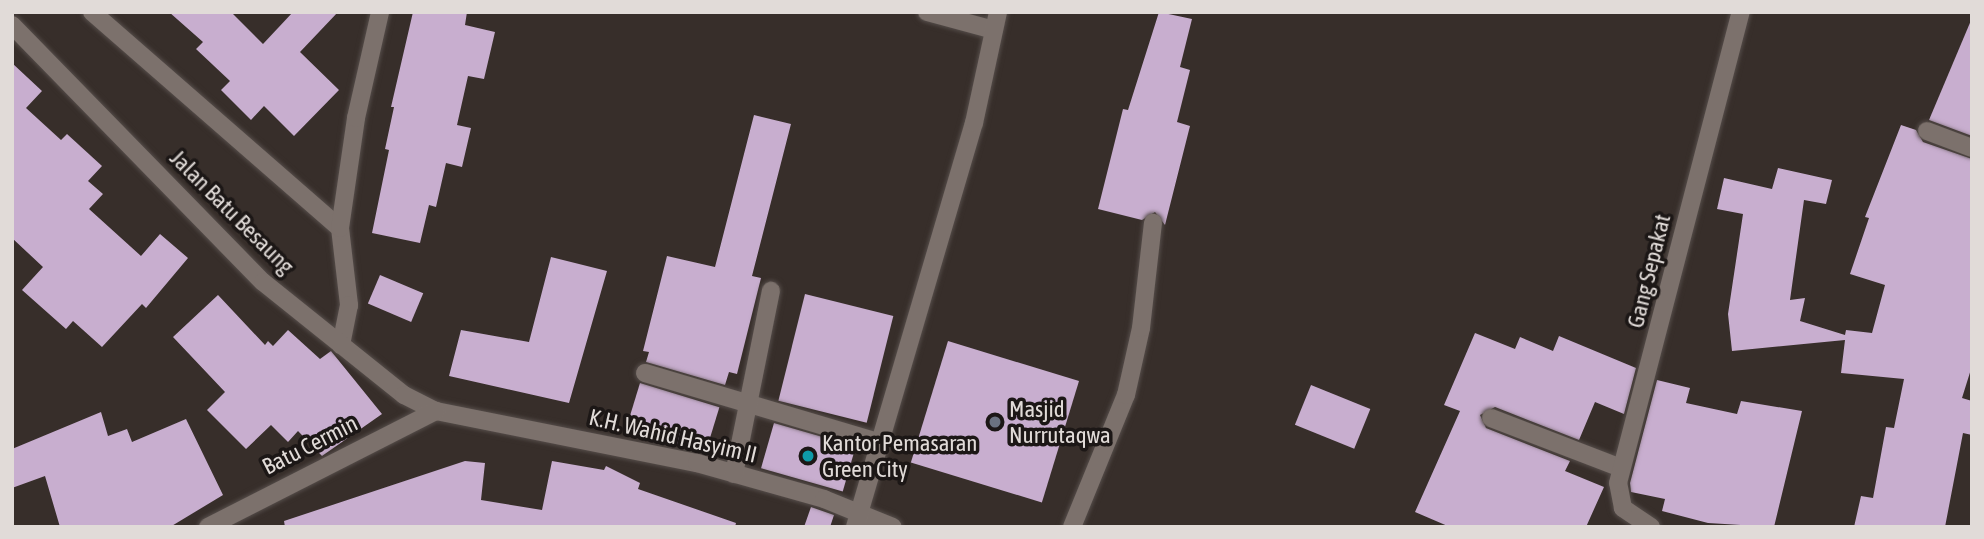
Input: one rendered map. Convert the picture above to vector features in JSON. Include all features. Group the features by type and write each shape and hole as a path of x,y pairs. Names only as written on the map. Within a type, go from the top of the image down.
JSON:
{"street":[{"path":"92,12 340,228"},
{"path":"341,345 349,305 340,228 356,118 380,12"},
{"path":"858,520 974,123 996,21 927,12"},
{"name":"Gang Sepakat","path":"1651,527 1619,501 1621,468 1741,12"},
{"name":"Jalan Batu Besaung","path":"12,25 263,282 404,395 436,411"},
{"path":"1927,131 1972,148"},
{"path":"1072,527 1126,396 1141,328 1153,223"},
{"path":"734,474 746,403 771,291"},
{"path":"645,373 881,443"},
{"name":"K.H. Wahid Hasyim II","path":"436,411 734,474 858,520 893,527"},
{"name":"Batu Cermin","path":"208,527 436,411"},
{"path":"1490,418 1621,468"}],"building":[{"path":"169,12 231,12 263,44 293,12 338,12 300,52 339,90 294,136 264,106 251,120 221,90 230,81 196,49 203,42"},
{"path":"413,12 467,12 465,25 495,32 484,79 468,76 457,125 471,128 462,167 446,163 436,207 429,205 420,243 372,233 389,150 385,149 394,107 391,107"},
{"path":"1159,12 1192,19 1180,67 1190,70 1177,122 1190,126 1165,225 1155,212 1142,220 1098,209 1123,109 1128,110"},
{"path":"1972,18 1972,136 1929,120"},
{"path":"12,63 42,91 26,108 61,140 67,134 102,166 88,181 103,194 89,209 141,256 160,234 188,258 146,308 142,304 102,347 73,321 66,329 22,290 43,267 12,238"},
{"path":"754,115 791,124 752,276 761,278 737,374 729,372 725,385 646,362 649,352 643,351 667,256 715,267"},
{"path":"1901,125 1916,130 1923,142 1972,159 1972,366 1962,398 1972,401 1972,435 1963,433 1945,527 1854,527 1861,496 1873,498 1886,427 1894,428 1904,379 1841,373 1845,340 1732,351 1728,314 1743,214 1717,209 1724,178 1772,189 1778,168 1832,180 1826,204 1804,200 1790,300 1805,298 1800,321 1845,335 1846,330 1872,333 1885,285 1850,274 1869,218 1865,217"},
{"path":"551,257 607,271 569,403 449,376 461,330 529,342"},
{"path":"380,275 423,293 411,322 368,304"},
{"path":"805,294 893,316 867,423 778,401"},
{"path":"218,295 265,345 268,341 273,346 288,330 320,359 331,351 382,414 322,456 298,431 288,442 271,425 246,449 207,410 225,392 173,337"},
{"path":"1475,333 1515,349 1520,337 1553,351 1559,336 1636,368 1624,414 1595,402 1579,440 1495,407 1480,415 1486,428 1570,461 1565,471 1604,487 1586,527 1450,527 1415,512 1460,411 1444,405"},
{"name":"Masjid Nurrutaqwa","path":"948,341 1079,381 1042,503 911,462"},
{"path":"1657,380 1690,388 1686,403 1737,414 1741,401 1802,411 1774,527 1708,523 1662,511 1665,499 1631,492 1630,483"},
{"path":"640,383 719,407 705,453 626,429"},
{"path":"1311,385 1370,409 1354,449 1295,425"},
{"path":"101,412 108,436 127,429 132,442 186,419 223,495 170,527 60,527 45,476 12,488 12,449"},
{"name":"Kantor Pemasaran Green City","path":"774,423 856,446 843,492 761,468"},
{"path":"465,461 485,463 481,500 542,510 552,461 604,470 606,466 640,483 638,489 736,523 735,527 285,527 284,521"},
{"path":"811,507 834,515 830,527 804,527"}],"place":[{"name":"Masjid Nurrutaqwa","path":"995,422"},
{"name":"Kantor Pemasaran Green City","path":"808,456"}]}
